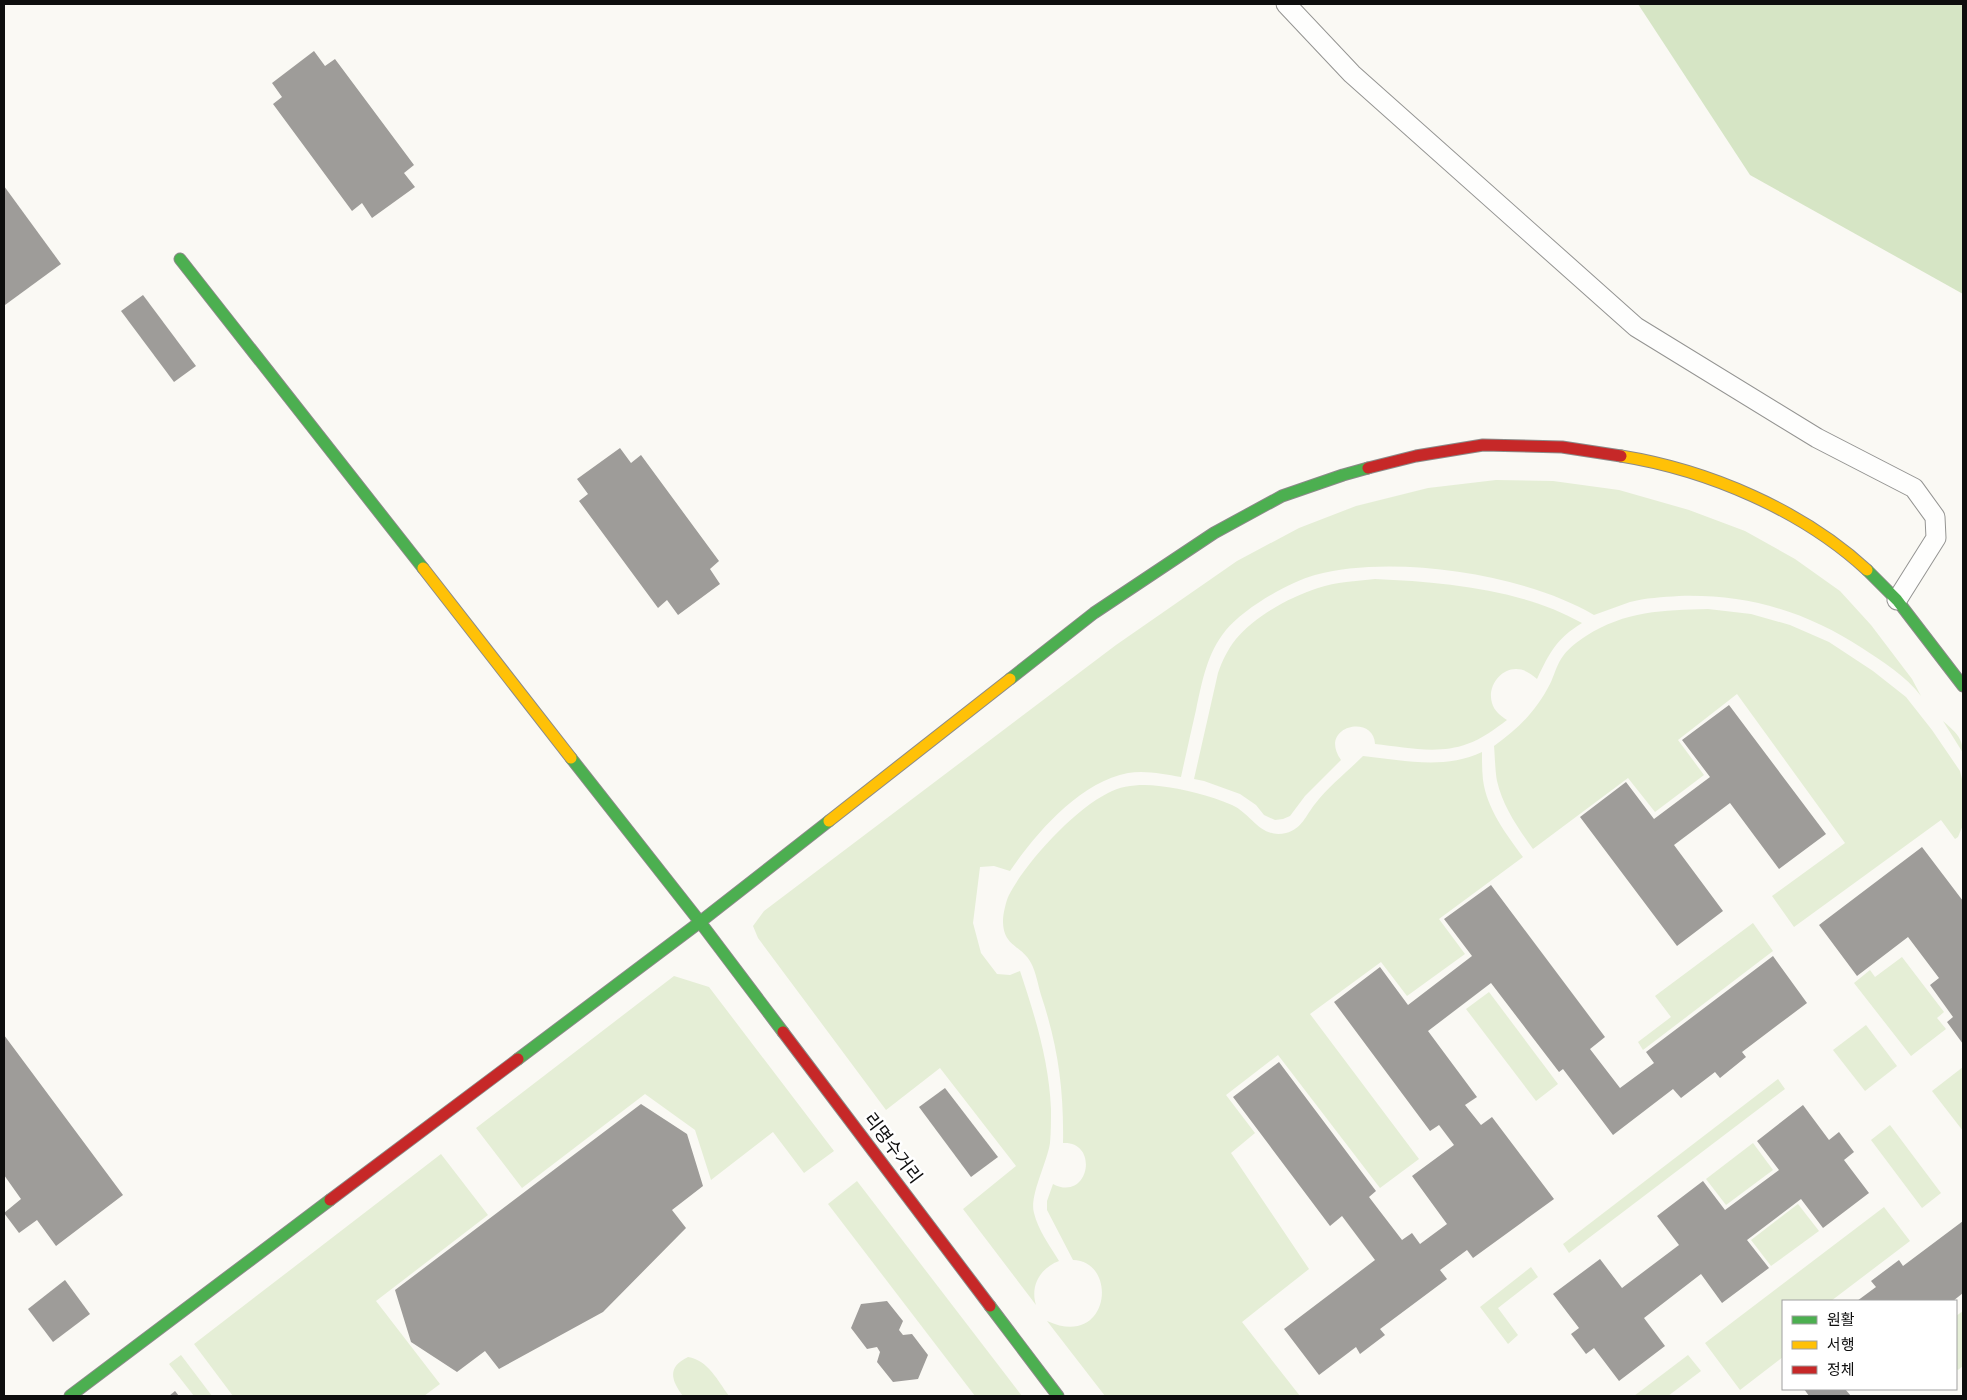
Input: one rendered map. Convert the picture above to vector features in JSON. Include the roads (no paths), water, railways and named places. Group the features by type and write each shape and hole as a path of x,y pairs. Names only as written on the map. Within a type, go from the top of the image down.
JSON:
{"street":[{"name":"리명수거리","path":"180,259 700,922 1058,1396"},
{"path":"70,1396 700,922 1094,613 1214,533 1282,496 1343,474 1416,456 1483,445 1562,447 1639,459 1701,476 1763,500 1814,529 1865,568 1898,600 1963,686"}],"lane":[{"path":"1286,4 1352,74 1636,327 1817,438 1914,488 1935,517 1936,538 1898,600"}]}
